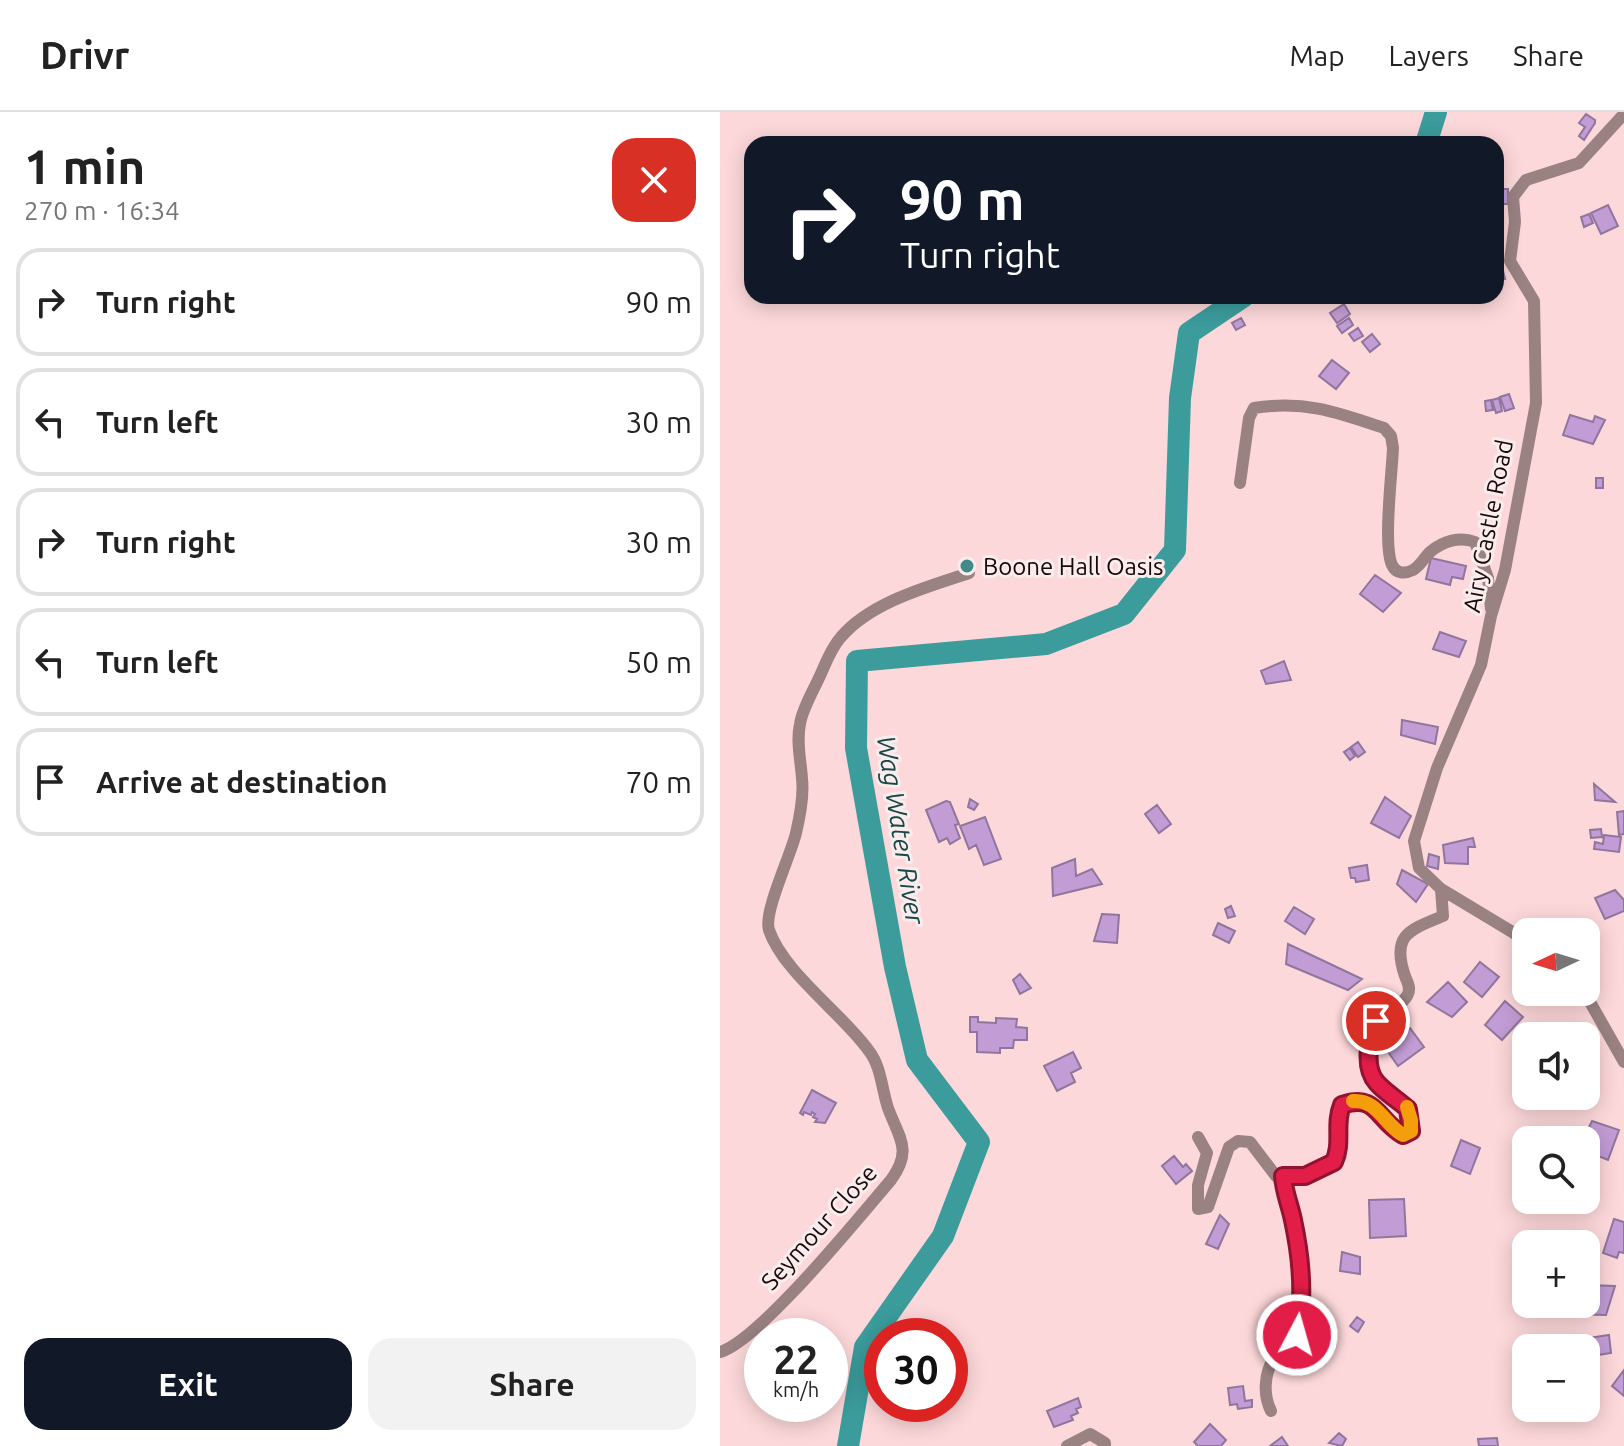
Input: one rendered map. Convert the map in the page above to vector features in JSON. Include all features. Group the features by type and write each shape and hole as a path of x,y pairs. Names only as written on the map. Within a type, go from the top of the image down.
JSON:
{"street":[{"name":"Airy Castle Road","path":"1512,932 1441,889 1419,868 1414,841 1437,768 1481,665 1505,570 1536,403 1534,301 1510,261 1515,222 1513,197 1526,180 1579,163 1624,114"},
{"path":"1240,483 1249,418 1254,408 1320,407 1384,428 1391,436 1393,448 1388,545 1390,562 1401,573 1412,571 1432,551 1451,540 1466,538 1475,542 1482,553 1488,578 1491,616"},
{"name":"Seymour Close","path":"720,1352 731,1349 781,1303 891,1180 901,1164 903,1156 899,1133 872,1054 800,977 772,937 768,925 799,819 803,782 799,758 800,724 840,638 874,612 907,595 969,573"},
{"path":"1198,1137 1207,1153 1198,1185 1198,1209 1208,1207 1229,1147 1238,1141 1250,1142 1276,1176 1305,1176 1334,1162 1340,1149 1338,1115 1342,1105 1358,1100 1372,1105 1393,1130 1403,1135 1411,1131 1408,1109 1375,1081 1368,1054 1369,1037 1376,1021 1408,996 1409,987 1399,954 1400,943 1405,935 1443,916 1441,889"},
{"path":"1592,1006 1624,1062"},
{"path":"1271,1411 1264,1398 1267,1378 1274,1358 1291,1345 1297,1335 1302,1311 1297,1238 1283,1176"},
{"path":"1067,1446 1090,1434 1105,1446"}],"building":[{"path":"1586,114 1595,123 1584,140 1579,136 1585,127 1579,123"},
{"path":"1504,189 1508,189 1508,204 1504,204"},
{"path":"1608,205 1618,226 1601,234 1591,213"},
{"path":"1589,214 1593,223 1584,227 1581,217"},
{"path":"1344,304 1350,314 1337,323 1330,313"},
{"path":"1241,318 1245,325 1236,330 1232,323"},
{"path":"1349,318 1353,325 1342,333 1337,326"},
{"path":"1358,328 1363,336 1354,341 1349,334"},
{"path":"1372,334 1380,344 1370,352 1362,342"},
{"path":"1332,360 1349,373 1336,389 1319,376"},
{"path":"1509,394 1514,408 1505,411 1500,397"},
{"path":"1499,398 1502,411 1496,413 1492,400"},
{"path":"1491,400 1493,410 1486,411 1485,401"},
{"path":"1570,415 1593,422 1595,416 1605,420 1593,444 1563,435"},
{"path":"1596,478 1603,478 1603,488 1596,488"},
{"path":"1431,558 1466,566 1463,579 1452,577 1450,585 1426,579"},
{"path":"1375,575 1401,593 1383,612 1360,594"},
{"path":"1440,632 1466,641 1459,657 1433,649"},
{"path":"1284,661 1291,680 1266,684 1261,671"},
{"path":"1402,720 1438,727 1435,744 1401,735"},
{"path":"1358,742 1365,752 1358,757 1351,747"},
{"path":"1350,748 1355,756 1350,760 1344,752"},
{"path":"1594,784 1615,802 1595,800"},
{"path":"1385,797 1411,816 1399,838 1371,823"},
{"path":"970,799 978,804 974,810 968,807"},
{"path":"950,802 959,824 955,825 960,838 950,844 947,838 939,842 926,810"},
{"path":"1157,805 1171,824 1159,833 1145,814"},
{"path":"1624,811 1624,834 1619,835 1617,812"},
{"path":"985,817 1001,859 984,865 976,845 969,849 960,826"},
{"path":"1601,829 1602,837 1591,838 1590,830"},
{"path":"1604,835 1621,837 1619,852 1594,849 1595,842 1603,844"},
{"path":"1473,838 1475,847 1468,847 1468,864 1445,863 1443,845"},
{"path":"1429,854 1439,857 1438,869 1427,866"},
{"path":"1075,859 1076,876 1092,869 1102,884 1053,896 1052,868"},
{"path":"1367,865 1369,880 1356,882 1355,878 1351,878 1349,868"},
{"path":"1402,870 1428,884 1416,902 1397,884"},
{"path":"1615,890 1624,900 1624,911 1605,919 1595,898"},
{"path":"1231,906 1235,916 1228,918 1225,909"},
{"path":"1294,907 1314,919 1305,934 1285,921"},
{"path":"1102,914 1119,915 1117,943 1094,941"},
{"path":"1218,923 1235,931 1229,943 1213,935"},
{"path":"1288,944 1362,979 1348,990 1286,964"},
{"path":"1480,962 1499,977 1482,997 1464,982"},
{"path":"1020,974 1031,988 1020,994 1013,980"},
{"path":"1448,982 1467,1002 1452,1017 1427,1002"},
{"path":"1505,1001 1523,1017 1518,1022 1512,1022 1512,1029 1502,1040 1485,1025"},
{"path":"970,1017 978,1017 978,1022 996,1023 996,1018 1017,1019 1016,1027 1027,1028 1027,1040 1014,1040 1013,1048 1000,1048 1000,1053 977,1052 977,1032 970,1032"},
{"path":"1410,1028 1424,1047 1398,1066 1384,1046"},
{"path":"1073,1052 1081,1068 1071,1073 1075,1082 1057,1091 1044,1066"},
{"path":"812,1090 836,1103 825,1123 815,1122 817,1119 812,1112 811,1115 800,1113"},
{"path":"1592,1121 1619,1130 1608,1160 1600,1157 1600,1126 1590,1126"},
{"path":"1461,1140 1480,1148 1470,1174 1451,1166"},
{"path":"1174,1156 1183,1167 1186,1164 1192,1171 1176,1184 1162,1166"},
{"path":"1404,1199 1406,1236 1370,1238 1369,1200"},
{"path":"1220,1215 1229,1224 1218,1249 1206,1244"},
{"path":"1614,1219 1624,1222 1624,1253 1619,1252 1617,1258 1603,1253"},
{"path":"1342,1252 1360,1257 1360,1274 1340,1271"},
{"path":"1600,1285 1615,1286 1606,1315 1600,1315"},
{"path":"1357,1317 1364,1322 1358,1332 1350,1326"},
{"path":"1328,1322 1329,1333 1314,1334 1313,1323"},
{"path":"1609,1335 1611,1353 1600,1355 1600,1336"},
{"path":"1624,1370 1624,1396 1612,1386"},
{"path":"1243,1386 1245,1401 1252,1400 1252,1407 1238,1409 1237,1404 1230,1405 1228,1388"},
{"path":"1078,1398 1081,1407 1076,1409 1078,1413 1071,1416 1073,1420 1054,1427 1047,1411"},
{"path":"1210,1424 1226,1440 1221,1446 1198,1446 1194,1442"},
{"path":"1339,1433 1346,1439 1342,1446 1329,1443"},
{"path":"1282,1437 1288,1446 1270,1446"},
{"path":"1497,1438 1498,1446 1479,1446 1478,1439"}],"waterway":[{"name":"Wag Water River","path":"1428,136 1436,112"},
{"name":"Wag Water River","path":"848,1446 865,1347 943,1236 979,1142 917,1060 895,967 856,748 857,661 1046,644 1124,614 1175,550 1180,398 1189,333 1232,304"}],"slow traffic":[{"path":"1353,1101 1372,1105 1393,1130 1403,1135 1411,1131 1407,1107"}],"place":[{"name":"Boone Hall Oasis","path":"967,566"}],"route":[{"path":"1297,1335 1302,1311 1300,1266 1283,1176 1305,1176 1334,1162 1340,1149 1338,1115 1342,1105 1358,1100 1372,1105 1393,1130 1403,1135 1411,1131 1408,1109 1375,1081 1368,1054 1369,1037 1376,1021"}]}
